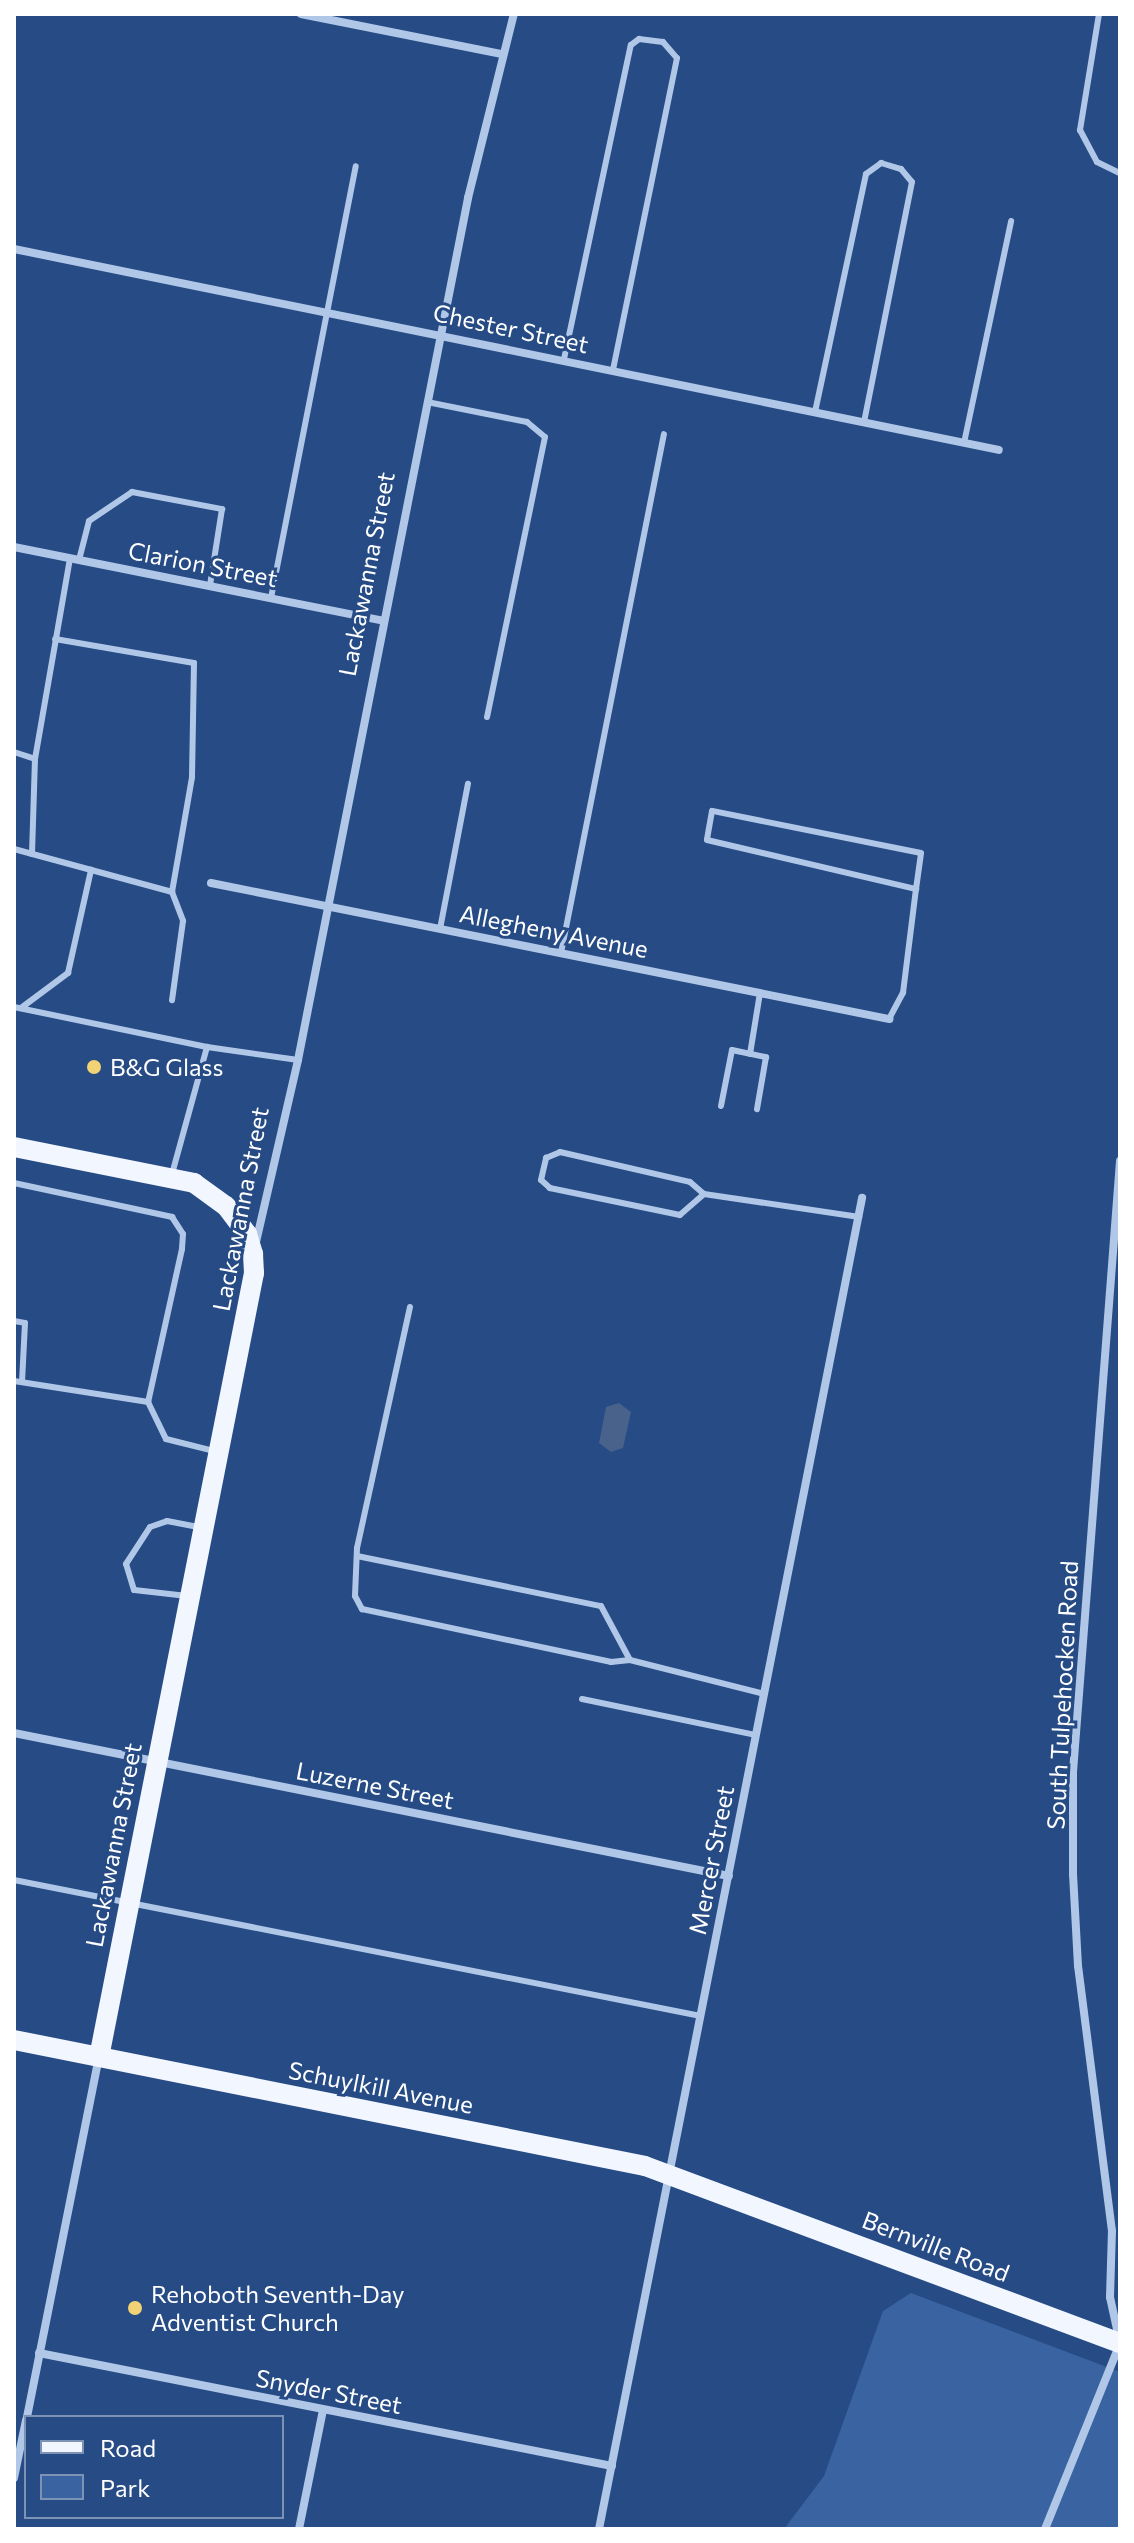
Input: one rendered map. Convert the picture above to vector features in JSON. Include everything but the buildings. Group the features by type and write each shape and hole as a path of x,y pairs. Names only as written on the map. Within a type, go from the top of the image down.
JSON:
{"main road":[{"path":"14,1147 194,1183 226,1206 247,1234 253,1254"},
{"name":"Lackawanna Street","path":"99,2057 218,1452 253,1254"},
{"name":"Schuylkill Avenue","path":"14,2040 669,2175 733,2199"},
{"name":"Bernville Road","path":"733,2199 1120,2343"}],"street":[{"path":"301,14 502,54"},
{"name":"Lackawanna Street","path":"253,1254 298,1060 440,334 502,54 514,14"},
{"name":"Chester Street","path":"14,249 999,450"},
{"name":"Clarion Street","path":"14,547 383,621"},
{"name":"Allegheny Avenue","path":"211,883 889,1019"},
{"name":"South Tulpehocken Road","path":"1120,1161 1073,1772 1078,1966 1116,2230 1110,2297 1120,2343"},
{"name":"Mercer Street","path":"599,2529 862,1198"},
{"name":"Luzerne Street","path":"14,1733 729,1876"},
{"name":"Lackawanna Street","path":"27,2415 99,2057"},
{"path":"1045,2529 1120,2343"},
{"name":"Snyder Street","path":"39,2353 612,2466"},
{"path":"299,2529 323,2410"},
{"name":"Lackawanna Street","path":"14,2478 17,2446 24,2424"}],"lane":[{"path":"1099,14 1080,130 1097,162 1120,173"},
{"path":"564,359 631,45 639,39 663,42 677,58 613,370"},
{"path":"815,412 866,174 881,163 901,169 912,182 864,422"},
{"path":"271,598 356,166"},
{"path":"964,443 1011,221"},
{"path":"427,402 527,422 539,426 545,437 487,717"},
{"path":"561,953 664,434"},
{"path":"32,854 35,759 55,639 74,559 89,521 132,492 222,509 210,586"},
{"path":"55,639 194,663 192,777 172,892 183,921 172,1000"},
{"path":"14,752 35,759"},
{"path":"440,929 468,784"},
{"path":"889,1019 903,993 921,853 712,811 707,840 916,889"},
{"path":"14,849 172,892"},
{"path":"18,1007 68,973 91,870"},
{"path":"750,1054 760,993"},
{"path":"18,1007 207,1047 298,1060"},
{"path":"172,1177 207,1047"},
{"path":"721,1106 732,1050 766,1057 757,1109"},
{"path":"704,1194 680,1215 550,1188 541,1180 546,1158 560,1152 650,1170 690,1182 704,1194 859,1217"},
{"path":"14,1183 172,1217 183,1234 148,1402 166,1439 218,1452"},
{"path":"410,1307 357,1556 355,1596 370,1613 611,1662 630,1660 764,1694"},
{"path":"14,1321 25,1323 18,1382 148,1402"},
{"path":"189,1596 134,1590 126,1564 150,1527 167,1521 203,1528"},
{"path":"357,1556 601,1606 630,1660"},
{"path":"582,1699 756,1735"},
{"path":"14,1880 701,2016"}],"green space":[{"path":"911,2293 1120,2372 1120,2529 784,2529 824,2476 883,2311"}],"shaded area":[{"path":"619,1403 631,1412 623,1448 611,1452 599,1443 606,1407"}],"place":[{"name":"B&G Glass","path":"94,1067"},
{"name":"Rehoboth Seventh-Day Adventist Church","path":"135,2308"}]}
